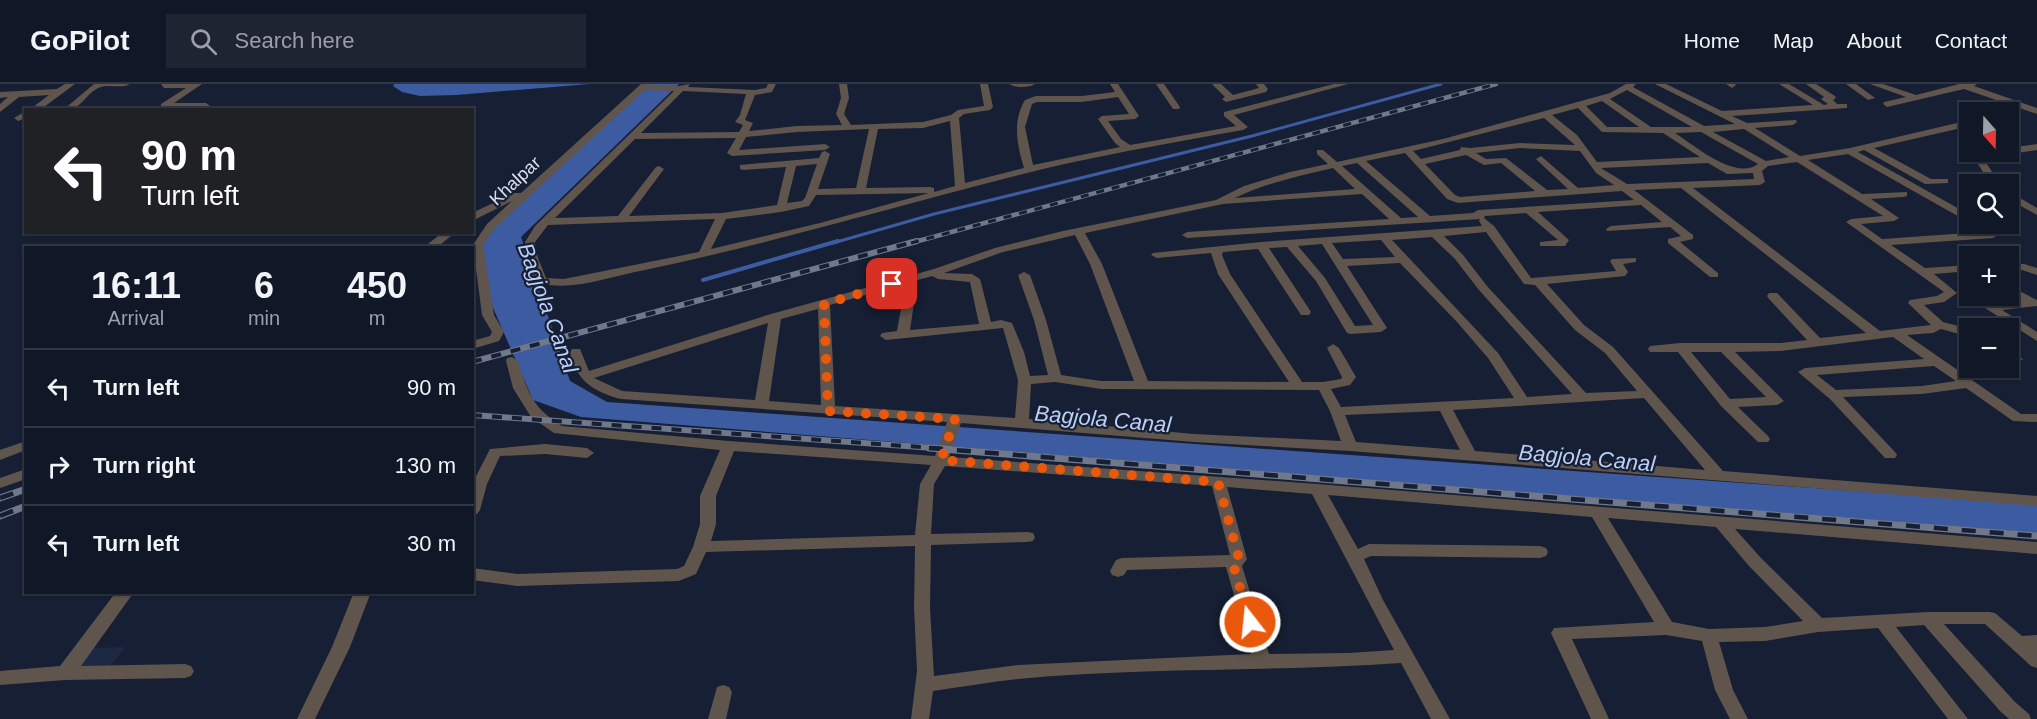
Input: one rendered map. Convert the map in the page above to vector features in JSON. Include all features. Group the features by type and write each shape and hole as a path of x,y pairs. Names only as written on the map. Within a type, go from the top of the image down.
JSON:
{"street":[{"path":"0,94 19,84"},
{"path":"36,108 71,84"},
{"path":"70,108 98,85 126,84"},
{"path":"166,84 164,85 196,85"},
{"path":"644,86 754,92 769,90 772,84"},
{"path":"843,84 845,98 840,114 849,128"},
{"path":"630,140 738,139 786,130 923,125 954,117 958,113 989,106 984,84"},
{"path":"1013,84 1030,84"},
{"path":"1114,84 1135,116 1102,119 1118,141 1128,148"},
{"path":"1160,84 1176,107"},
{"path":"1216,84 1229,99 1263,90 1260,84"},
{"path":"683,87 545,222 530,242 538,277 549,283 703,254 814,228 960,186 1078,157 1243,127 1227,114 1295,93 1344,84"},
{"path":"1659,84 1747,127 1894,218 1851,222 1924,271 1951,293 1940,299 1914,303 1939,325 1959,330"},
{"path":"1783,84 1822,107"},
{"path":"1721,114 1841,106 1825,99 1832,98 1810,84"},
{"path":"1850,84 1871,98"},
{"path":"1874,84 1915,97"},
{"path":"1921,84 1943,91"},
{"path":"196,85 164,106 206,106"},
{"path":"1887,104 1965,85 2034,108"},
{"name":"Khalpar","path":"474,344 495,338 498,332 488,315 488,301 478,245 491,225 644,86"},
{"path":"1219,202 1248,188 1293,174 1449,141 1580,105 1630,86 1668,112 1706,129 1761,167"},
{"path":"0,94 58,92"},
{"path":"754,92 751,93 744,115 739,122 749,123 732,153 825,147"},
{"path":"0,109 17,94"},
{"path":"1029,169 1020,139 1020,130 1028,102 1036,99 1082,99 1121,94"},
{"path":"1603,98 1650,130"},
{"path":"1580,105 1605,130 1706,129 1793,122"},
{"path":"2019,110 2034,108"},
{"path":"1545,114 1574,137 1596,167 1689,237 1672,241 1714,275"},
{"path":"954,117 960,186"},
{"path":"1665,130 1707,160 1727,171 1850,152 1959,126"},
{"path":"860,191 874,127"},
{"path":"545,222 722,216 782,209 808,202 823,161 827,129"},
{"path":"1449,141 1484,162 1503,160 1545,194"},
{"path":"1417,163 1466,150 1521,144 1557,145 1584,149"},
{"path":"1865,147 1929,182 1944,181"},
{"path":"2019,149 2037,147"},
{"path":"1408,151 1453,199 1469,200 1624,187 1761,182 1761,167"},
{"path":"1320,152 1398,221"},
{"path":"1850,152 1959,213"},
{"path":"1541,159 1551,171 1576,191"},
{"path":"1359,160 1427,219"},
{"path":"1596,167 1707,160"},
{"path":"743,167 823,161"},
{"path":"782,209 792,163"},
{"path":"1596,167 1653,168 1681,185 1878,336"},
{"path":"621,219 659,169"},
{"path":"474,217 486,209 531,190"},
{"path":"812,192 947,190"},
{"path":"586,376 775,317 938,271 999,250 1078,231 1219,202 1363,191"},
{"path":"1861,197 1903,194"},
{"path":"1469,200 1528,282 1621,274 1616,261 1632,260"},
{"path":"2019,201 2037,212"},
{"path":"1187,235 1643,202"},
{"path":"1529,210 1564,240 1561,244 1544,244"},
{"path":"703,254 722,216"},
{"path":"1611,229 1671,224"},
{"path":"1157,255 1490,228"},
{"path":"1078,231 1108,294 1142,384"},
{"path":"431,246 447,234"},
{"path":"1435,234 1459,257 1483,288 1582,397"},
{"path":"1879,242 1964,238 1994,235 1992,234"},
{"path":"1384,237 1402,260 1494,356 1522,400"},
{"path":"1290,243 1321,280 1351,330 1381,328 1325,240"},
{"path":"1261,245 1305,312"},
{"path":"1219,250 1215,255 1224,274 1298,386"},
{"path":"1340,263 1402,260"},
{"path":"2019,267 2037,272"},
{"path":"1924,271 1959,269"},
{"path":"938,271 938,276 972,277 976,281 986,327"},
{"path":"1024,275 1040,320 1055,378"},
{"path":"1538,281 1558,306 1597,342 1610,350 1719,476"},
{"path":"2019,295 2033,303"},
{"path":"1773,296 1816,342"},
{"path":"903,334 908,303"},
{"path":"2033,303 1991,308 2037,337"},
{"path":"824,304 828,411"},
{"path":"761,406 775,317"},
{"path":"886,336 1001,324 1008,326 1025,380 1022,423"},
{"path":"1654,349 1781,347 1933,329 1939,325"},
{"path":"1895,333 2018,418 2035,419"},
{"path":"1680,347 1726,404 1763,439"},
{"path":"1025,380 1055,378 1101,385 1323,386 1345,382 1349,377 1334,348"},
{"path":"1724,348 1777,401 1726,404"},
{"path":"576,352 578,368 586,376 599,387 621,395 954,421 1022,423 1194,438 1350,446 2037,501"},
{"path":"512,361 520,388 538,417 559,430 729,446 1317,489 2037,548"},
{"path":"1890,455 1835,396 1805,372 1936,362"},
{"path":"1835,396 1841,393 1922,390 1967,384"},
{"path":"1323,386 1337,411 1350,446"},
{"path":"1337,411 1445,408 1522,400 1648,394"},
{"path":"1445,408 1470,455"},
{"path":"920,719 926,671 922,608 923,512 927,484 941,460 954,421"},
{"path":"0,455 24,446"},
{"path":"474,574 518,580 679,575 690,570 701,547 708,524 708,496 729,446"},
{"path":"474,504 480,484 495,452 545,449 587,453"},
{"path":"0,483 24,475"},
{"path":"1218,482 1239,559 1233,564 1262,661"},
{"path":"1317,489 1441,719"},
{"path":"1597,512 1666,628"},
{"path":"1722,524 1755,562 1818,625"},
{"path":"701,547 1027,537"},
{"path":"1355,557 1369,550 1540,552"},
{"path":"1118,571 1122,564 1236,561"},
{"path":"65,674 125,594"},
{"path":"306,719 341,647 362,594"},
{"path":"1600,719 1560,633 1666,628 1709,636 1765,634 1818,625 1928,618 1989,618 2037,661"},
{"path":"1928,618 2008,707 2022,719"},
{"path":"1882,621 1959,719"},
{"path":"1709,636 1724,690 1739,719"},
{"path":"2018,642 2037,642"},
{"path":"925,685 1018,672 1405,656"},
{"path":"0,678 185,671"},
{"path":"717,719 723,692"}],"shaded area":[{"path":"125,647 108,669 70,671 88,648"}],"water":[{"path":"394,84 590,84 420,96 402,92 393,86"},
{"path":"643,84 679,84 521,237 570,381 607,402 2037,504 2037,533 581,417 533,400 474,264 480,234"}],"waterway":[{"path":"833,243 934,214 1252,136 1441,84"},
{"path":"703,280 838,241"}],"railway":[{"path":"911,243 1496,84"},
{"path":"474,361 917,241"},
{"path":"474,415 948,449"},
{"path":"929,448 2037,536"},
{"path":"0,498 24,490"},
{"path":"0,516 24,507"}],"route":[{"path":"892,284 824,304 828,411 955,419 941,460 1218,482 1239,559 1233,564 1250,622"}],"water label":[{"name":"Bagjola Canal","path":"548,308"},
{"name":"Bagjola Canal","path":"1103,419"},
{"name":"Bagjola Canal","path":"1587,458"}]}
